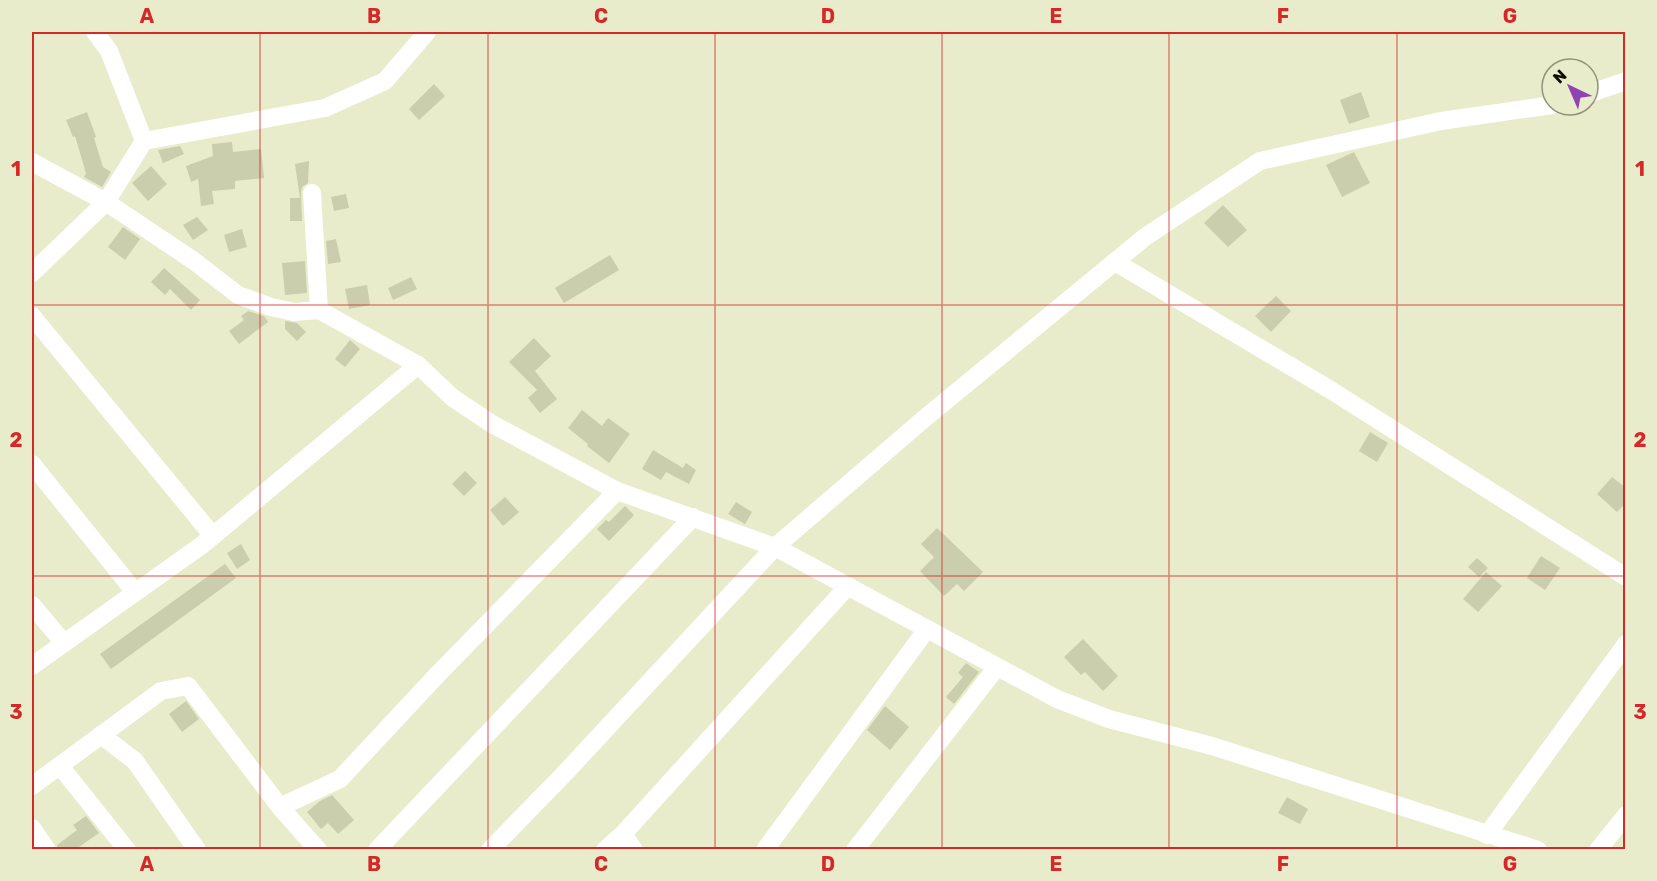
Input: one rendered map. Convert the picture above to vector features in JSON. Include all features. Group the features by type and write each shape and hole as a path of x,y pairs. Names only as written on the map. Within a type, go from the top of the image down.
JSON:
{"street":[{"path":"95,32 109,51 144,141"},
{"path":"32,273 106,201 144,141 325,108 385,81 427,32"},
{"path":"1600,90 1626,81"},
{"path":"490,849 565,773 775,547 916,425 1145,237 1260,161 1441,121 1540,107"},
{"path":"32,162 106,201 194,261 238,295 271,307 294,312 319,310 418,365 453,398 492,424 617,491 775,547 1057,699 1084,711 1212,746 1487,835 1538,849"},
{"path":"312,193 319,310"},
{"path":"1115,261 1329,389 1626,577"},
{"path":"32,316 213,536"},
{"path":"32,666 213,536 418,365"},
{"path":"32,464 135,592"},
{"path":"280,807 340,779 439,673 617,491"},
{"path":"377,849 693,517"},
{"path":"605,849 622,834 848,586"},
{"path":"32,604 64,643"},
{"path":"765,849 927,629"},
{"path":"1487,835 1626,644"},
{"path":"855,849 997,667"},
{"path":"32,786 161,691 188,686 280,807 318,849"},
{"path":"101,735 135,761 197,849"},
{"path":"60,766 127,849"},
{"path":"1598,849 1626,815"},
{"path":"32,828 47,849"},
{"path":"622,834 634,849"}],"building":[{"path":"434,84 445,96 419,120 409,109"},
{"path":"1361,92 1370,117 1349,124 1340,100"},
{"path":"87,112 103,167 111,172 102,187 84,177 86,173 75,136 73,137 66,120"},
{"path":"232,142 233,152 261,149 264,178 235,181 235,189 212,191 214,204 201,206 198,179 191,182 186,166 213,156 212,144"},
{"path":"180,146 184,154 163,163 158,150"},
{"path":"1354,152 1370,183 1342,197 1326,165"},
{"path":"309,161 308,183 302,187 301,193 302,221 290,221 290,198 300,198 295,164"},
{"path":"151,166 167,184 148,201 132,183"},
{"path":"346,194 349,208 334,211 331,197"},
{"path":"1223,205 1247,230 1228,247 1204,223"},
{"path":"197,217 208,230 193,240 183,225"},
{"path":"123,227 140,239 125,260 108,247"},
{"path":"242,229 247,247 229,252 224,235"},
{"path":"336,239 341,262 328,264 326,241"},
{"path":"610,255 619,270 564,303 555,288"},
{"path":"305,261 307,293 285,295 282,263"},
{"path":"164,268 200,300 191,310 170,289 165,295 151,282"},
{"path":"411,277 417,289 393,300 388,288"},
{"path":"367,285 370,305 349,309 345,289"},
{"path":"1276,296 1291,311 1271,332 1255,316"},
{"path":"248,311 264,316 268,322 239,344 229,331 244,320 241,316"},
{"path":"285,321 297,323 306,332 297,341 285,329"},
{"path":"534,338 551,356 535,371 557,399 540,413 528,398 537,390 509,362"},
{"path":"350,340 360,349 345,367 335,359"},
{"path":"582,410 602,426 608,418 630,434 609,463 568,428"},
{"path":"1370,432 1388,443 1377,462 1359,451"},
{"path":"653,450 683,468 686,463 696,470 689,484 666,472 661,480 642,469"},
{"path":"465,471 477,483 464,496 452,484"},
{"path":"1612,477 1626,488 1626,503 1617,512 1597,494"},
{"path":"505,497 519,512 503,526 490,510"},
{"path":"736,502 752,512 745,524 728,514"},
{"path":"625,506 634,515 609,541 597,529 606,520 609,522"},
{"path":"937,528 983,572 964,591 957,584 944,596 920,571 934,557 921,544"},
{"path":"241,544 250,560 237,569 227,553"},
{"path":"1541,556 1560,568 1545,590 1527,578"},
{"path":"1477,558 1488,568 1479,577 1468,567"},
{"path":"225,564 236,578 111,669 100,654"},
{"path":"1486,572 1502,586 1478,612 1463,599"},
{"path":"1083,639 1118,676 1103,691 1085,672 1081,675 1064,657"},
{"path":"966,663 979,672 954,704 946,697 963,677 958,673"},
{"path":"186,701 199,719 182,732 169,714"},
{"path":"885,706 909,727 890,750 867,730"},
{"path":"332,795 354,820 338,834 328,823 321,829 307,812"},
{"path":"1287,797 1308,809 1300,824 1278,813"},
{"path":"86,816 99,833 76,849 58,849 57,845 77,830 73,825"}]}
